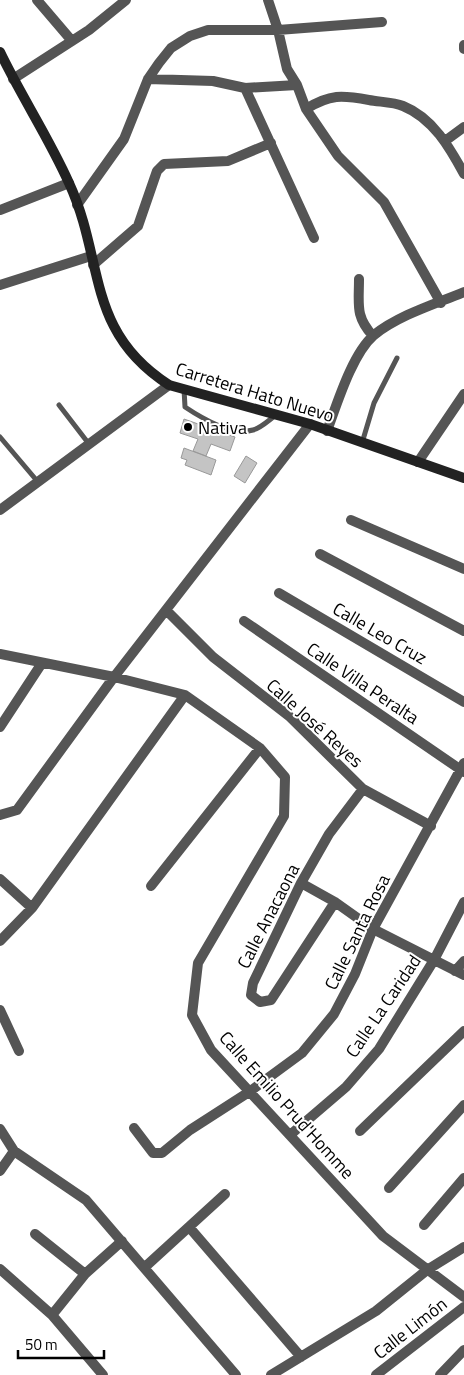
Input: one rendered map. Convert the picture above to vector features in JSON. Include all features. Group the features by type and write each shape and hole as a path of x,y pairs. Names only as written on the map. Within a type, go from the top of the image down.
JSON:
{"main road":[{"name":"Carretera Hato Nuevo","path":"0,52 69,183 77,205 108,318 121,341 132,355 153,374 169,385 310,424 464,478"}],"street":[{"path":"37,0 72,41"},
{"path":"13,78 72,41 126,0"},
{"path":"268,0 278,30 287,69 297,85 306,109 338,156 384,202 441,302"},
{"path":"77,205 124,139 148,79 171,48 190,36 208,30 235,28 278,30 382,22"},
{"path":"464,44 464,49"},
{"path":"148,79 213,81 245,88 297,85"},
{"path":"245,88 314,238"},
{"path":"306,109 322,98 348,96 403,106 429,123 445,141 464,174"},
{"path":"445,141 464,127"},
{"path":"0,285 92,260 138,226 157,171 164,164 228,161 271,143"},
{"path":"0,210 69,183"},
{"path":"359,279 358,312 363,325 373,336"},
{"path":"327,431 349,371 373,336 401,319 464,292"},
{"path":"0,510 169,385"},
{"path":"418,462 464,394"},
{"path":"0,814 17,810 114,677 310,424"},
{"path":"352,520 464,569"},
{"path":"320,554 464,631"},
{"name":"Calle Leo Cruz","path":"279,593 464,702"},
{"name":"Calle José Reyes","path":"166,610 213,658 289,716 363,789 430,826"},
{"name":"Calle Villa Peralta","path":"244,621 463,768"},
{"name":"Calle Emilio Prud'Homme","path":"0,654 114,677 185,695 260,748 286,777 284,816 198,963 192,1015 212,1050 383,1236 464,1297"},
{"path":"0,727 42,663"},
{"path":"1,938 32,908 185,695"},
{"path":"151,886 260,748"},
{"name":"Calle Santa Rosa","path":"134,1128 148,1150 153,1154 162,1153 190,1130 249,1092 302,1053 334,1014 356,974 373,929 463,768"},
{"name":"Calle Anacaona","path":"335,902 271,1000 260,1002 251,995 253,982 301,883 329,834 363,789"},
{"path":"0,878 32,908"},
{"path":"301,883 335,902 373,929 459,973 464,962"},
{"name":"Calle La Caridad","path":"290,1135 346,1087 379,1050 434,960 464,902"},
{"path":"0,1010 19,1051"},
{"path":"360,1131 464,1031"},
{"path":"389,1188 464,1104"},
{"path":"0,1129 14,1151 86,1200 236,1375"},
{"path":"0,1171 14,1151"},
{"path":"424,1225 464,1178"},
{"path":"145,1267 225,1194"},
{"path":"189,1227 301,1357"},
{"path":"35,1234 85,1274"},
{"path":"52,1315 85,1274 122,1241"},
{"path":"271,1375 285,1371 301,1357 376,1311 426,1270 464,1247"},
{"path":"0,1269 52,1315 103,1375"},
{"name":"Calle Limón","path":"376,1375 464,1307"},
{"path":"440,1375 464,1350"}],"lane":[{"path":"362,443 374,403 397,358"},
{"path":"184,389 185,408 199,417 240,432 255,430 278,414"},
{"path":"60,405 89,444"},
{"path":"0,436 38,482"}],"building":[{"path":"184,419 235,437 230,451 211,444 206,456 193,451 198,439 180,433"},
{"path":"184,448 216,460 211,475 185,465 187,460 181,458"},
{"path":"246,456 257,463 245,483 234,476"}],"place":[{"name":"Nativa","path":"188,427"}]}
